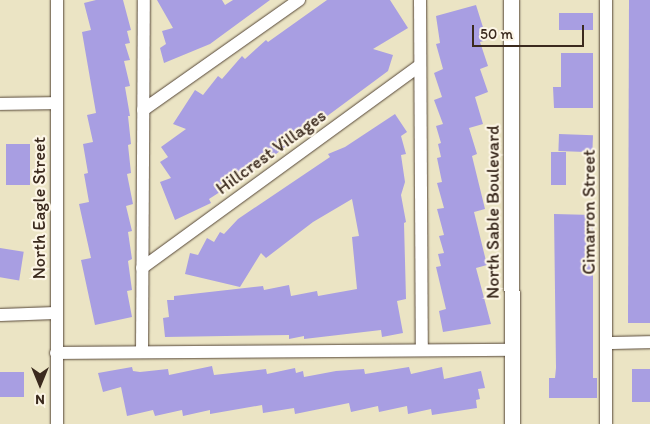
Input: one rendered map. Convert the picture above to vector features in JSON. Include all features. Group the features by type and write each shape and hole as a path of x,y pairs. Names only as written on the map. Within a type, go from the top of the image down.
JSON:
{"street":[{"name":"North Eagle Street","path":"57,0 56,353 58,424"},
{"path":"142,352 144,0"},
{"path":"143,110 299,0"},
{"path":"420,0 422,350"},
{"name":"North Sable Boulevard","path":"511,0 512,424"},
{"name":"Cimarron Street","path":"606,0 606,424"},
{"name":"Hillcrest Villages","path":"142,268 420,64"},
{"path":"0,104 57,104"},
{"path":"0,315 56,313"},
{"path":"606,343 650,342"},
{"path":"56,353 512,350"}],"building":[{"path":"96,0 123,0 131,30 127,31 130,43 125,44 130,60 124,61 130,86 125,87 130,116 128,116 131,144 128,145 131,173 127,174 133,204 126,206 132,231 128,232 132,259 128,261 132,290 127,291 132,317 95,325 81,260 91,258 79,204 89,202 84,174 88,173 83,144 93,142 87,115 96,113 82,32 91,30 84,3"},
{"path":"157,0 222,0 225,5 233,0 270,0 210,44 164,63 160,48 166,44 162,31 173,28"},
{"path":"327,0 390,0 408,28 373,49 393,55 388,71 257,168 209,199 211,203 175,220 160,182 171,178 160,162 168,157 161,147 186,129 173,124 195,90 203,95 218,76 222,79 242,56 245,59 266,40 268,42"},
{"path":"629,0 650,0 650,323 628,323"},
{"path":"476,5 487,40 480,42 488,66 480,69 488,92 475,97 483,124 469,128 477,154 472,156 485,209 474,212 487,265 476,268 491,324 443,332 439,311 446,309 436,267 441,266 438,254 444,253 439,236 444,235 437,209 444,208 437,183 442,182 437,158 441,157 438,144 441,143 436,126 443,124 434,100 442,97 434,73 443,69 436,44 440,43 436,16"},
{"path":"559,13 593,13 593,30 559,30"},
{"path":"561,53 593,53 593,108 554,108 553,87 561,87"},
{"path":"395,114 407,132 401,136 406,154 401,155 405,182 401,195 406,222 404,223 406,299 397,301 403,333 382,337 381,330 304,339 304,336 289,339 289,335 165,337 163,318 169,317 167,300 174,300 174,296 263,286 264,290 289,285 291,296 317,291 318,296 357,289 352,237 359,236 352,199 313,222 266,258 261,253 240,287 185,274 190,253 198,255 207,238 214,242 220,232 224,234 238,219 330,157 328,154 345,147"},
{"path":"559,134 593,135 592,152 558,151"},
{"path":"6,144 30,144 30,185 6,185"},
{"path":"551,152 566,152 566,185 551,185"},
{"path":"554,214 593,215 593,378 597,378 597,398 549,398 549,378 555,378 556,368"},
{"path":"0,248 24,252 19,280 0,277"},
{"path":"212,366 214,375 266,369 267,374 295,368 296,373 303,371 304,377 336,371 364,369 365,374 409,367 411,374 442,367 444,379 481,371 485,388 478,389 480,399 476,400 477,408 432,415 431,409 408,414 407,406 379,412 378,406 351,412 349,403 295,414 294,408 263,413 262,405 210,414 210,410 183,416 182,410 155,416 153,410 127,416 121,387 103,392 98,373 132,367 133,371 140,372 168,369 169,375"},
{"path":"632,369 650,369 650,402 632,402"},
{"path":"0,372 24,372 24,397 0,397"}]}
